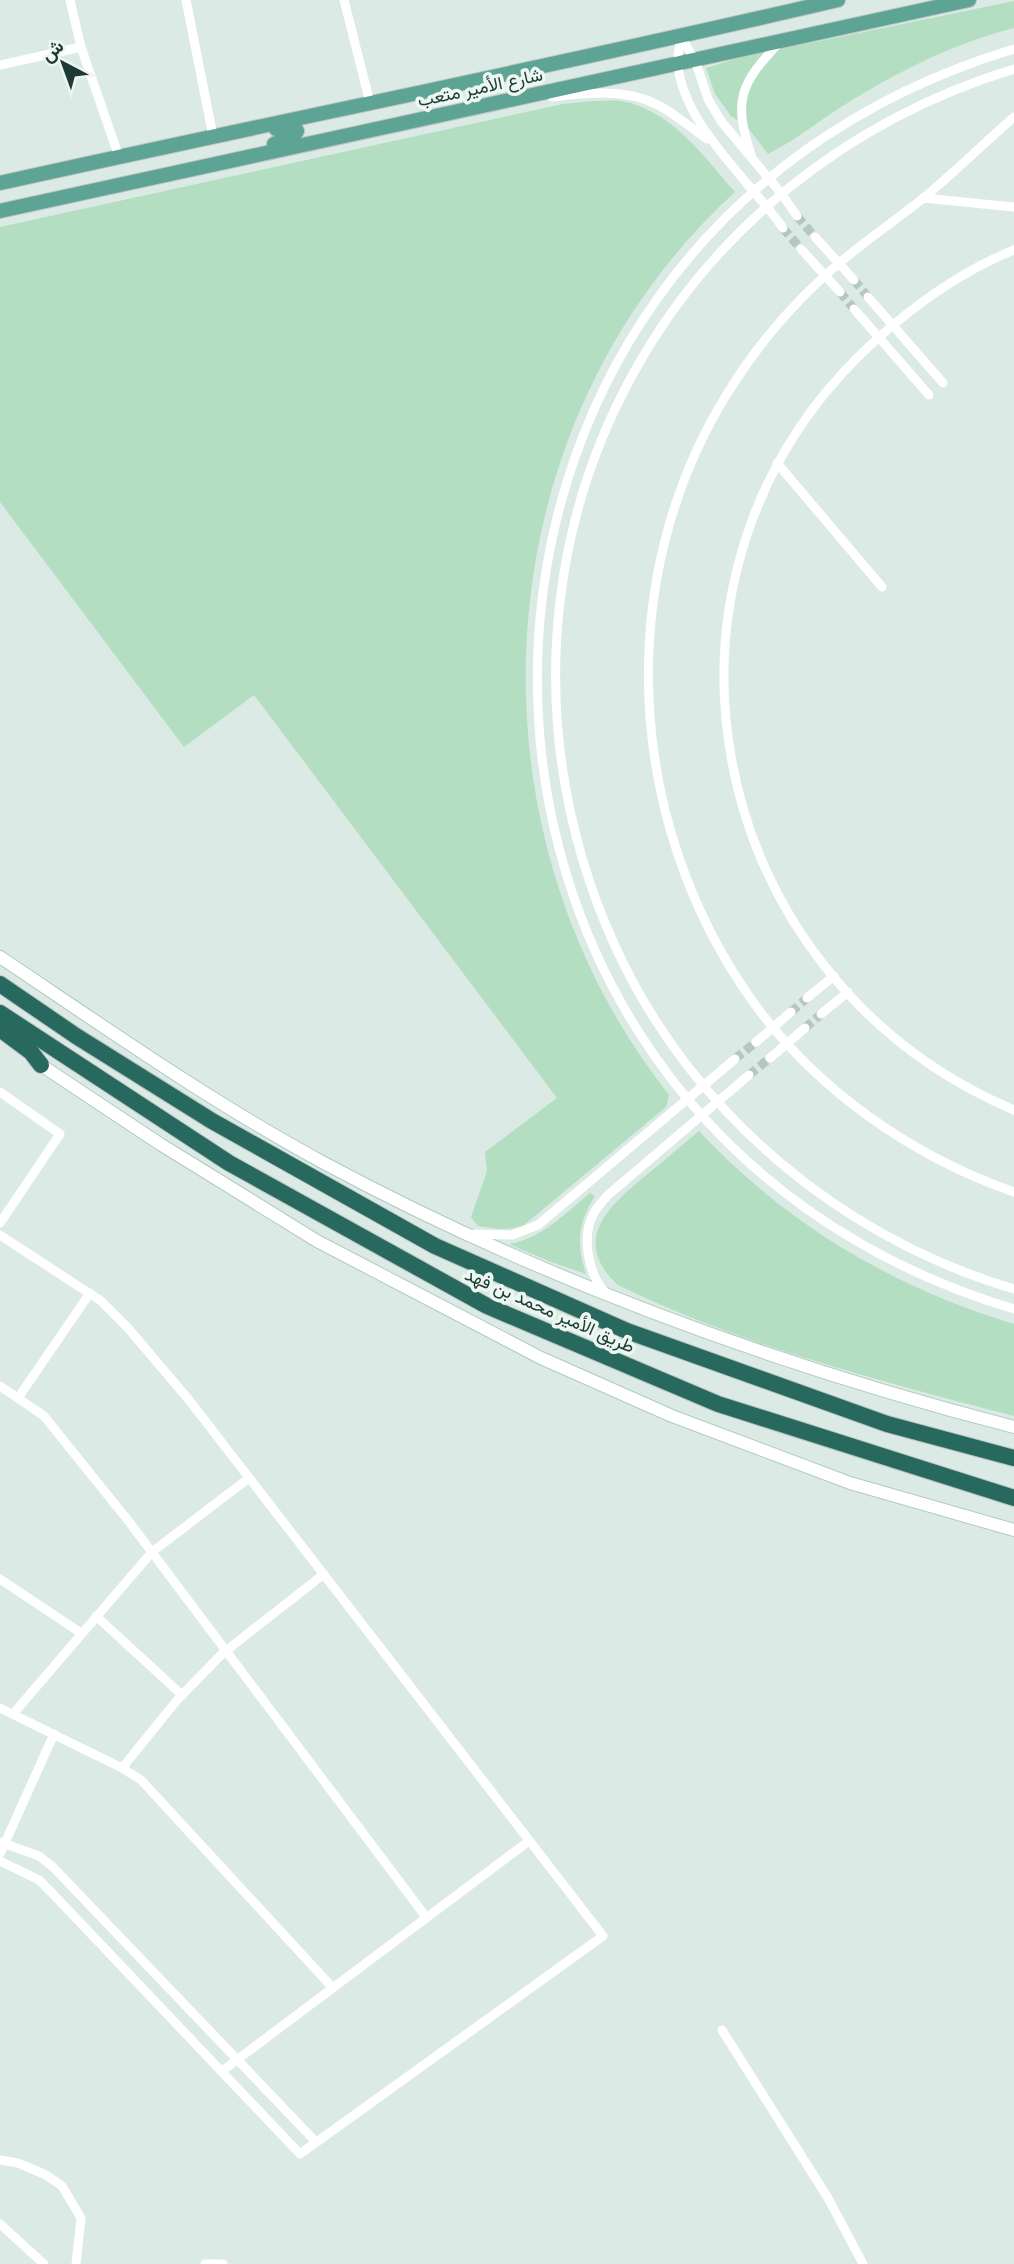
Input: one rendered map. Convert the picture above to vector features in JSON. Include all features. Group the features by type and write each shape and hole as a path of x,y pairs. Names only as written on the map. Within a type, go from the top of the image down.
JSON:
{"highway":[{"name":"طريق الأمير محمد بن فهد","path":"0,984 76,1036 212,1121 435,1246 627,1331 887,1424 1014,1458"},
{"name":"طريق الأمير محمد بن فهد","path":"0,1013 229,1163 487,1306 718,1404 1014,1498"},
{"path":"0,1029 31,1052 41,1065"}],"main road":[{"name":"شارع الأمير متعب","path":"0,183 681,37 838,0"},
{"name":"شارع الأمير متعب","path":"0,211 969,0"},
{"path":"138,181 286,141 295,136 297,131 295,128 287,128 213,136"},
{"path":"0,957 205,1094 323,1162 461,1233 726,1340 824,1374 1014,1427"},
{"path":"0,1038 160,1144 317,1241 541,1358 672,1416 850,1483 1014,1530"}],"street":[{"path":"70,0 81,47 119,157"},
{"path":"186,0 213,136"},
{"path":"344,0 370,103"},
{"path":"681,37 695,60 708,99 721,121 797,216"},
{"path":"681,37 677,63 696,126"},
{"path":"752,160 741,125 740,106 745,88 759,64 780,42"},
{"path":"0,65 81,47"},
{"path":"926,80 979,59 1014,49"},
{"path":"1014,69 934,97 894,117 827,158 767,205 724,246 683,295 626,386 608,424 581,502 565,570 557,636 556,695 561,759 573,827 593,894 626,970 678,1055 744,1131 790,1172 848,1214 932,1259 1014,1289"},
{"path":"906,90 829,132 755,190 710,233 668,283 604,387 590,416 562,496 545,567 538,635 536,696 541,761 554,832 575,900 608,978 662,1067 689,1100 730,1144 778,1187 837,1230 891,1261 924,1276 1014,1309"},
{"path":"505,101 585,93 618,94 657,104 696,126 755,190 783,228"},
{"path":"1014,117 923,198 840,263 792,308 757,349 708,428 693,459 666,537 655,585 647,692 652,747 662,804 680,863 708,928 752,1001 788,1043 848,1101 897,1136 943,1162 1014,1192"},
{"path":"923,198 1014,208"},
{"path":"815,237 854,280"},
{"path":"801,249 840,292"},
{"path":"1014,250 947,284 893,324 850,363 821,398 777,463 753,514 741,549 730,596 723,691 737,785 765,864 796,926 834,976 882,1026 918,1056 978,1094 1014,1110"},
{"path":"868,297 943,383"},
{"path":"855,309 929,395"},
{"path":"777,463 882,587"},
{"path":"807,998 834,976"},
{"path":"821,1014 848,992"},
{"path":"756,1042 791,1012"},
{"path":"770,1058 805,1028"},
{"path":"461,1233 512,1235 538,1225 735,1059"},
{"path":"607,1294 595,1277 588,1245 588,1230 593,1214 608,1195 749,1075"},
{"path":"0,1092 60,1134 0,1223"},
{"path":"0,1235 101,1301 151,1353 603,1936 300,2154 39,1880 0,1861"},
{"path":"18,1398 90,1293"},
{"path":"0,1385 44,1416 227,1650 426,1917"},
{"path":"13,1714 152,1552 249,1478"},
{"path":"122,1768 182,1695 227,1650 324,1574"},
{"path":"0,1579 81,1633"},
{"path":"96,1616 182,1695"},
{"path":"0,1709 122,1768 141,1780 332,1987"},
{"path":"0,1854 2,1843 54,1734"},
{"path":"222,2071 237,2057 529,1841"},
{"path":"2,1843 39,1856 53,1867 316,2142"},
{"path":"722,2030 828,2198 863,2264"},
{"path":"0,2160 18,2163 46,2175 62,2186 68,2194 81,2218 76,2264"},
{"path":"0,2224 44,2264"},
{"path":"205,2264 223,2264"}],"green space":[{"path":"1014,1 1014,28 943,52 897,75 768,154 748,128 731,116 715,94 706,68 742,57"},
{"path":"621,101 656,114 685,136 735,192 650,287 587,394 546,510 527,631 530,753 554,874 601,989 669,1095 666,1107 524,1225 495,1229 478,1226 471,1217 487,1171 485,1152 557,1098 254,695 184,747 0,502 0,227 563,104"},
{"path":"699,1131 768,1195 843,1248 926,1291 1014,1324 1014,1416 762,1344 618,1285 603,1268 597,1252 596,1237 601,1223 622,1197"},
{"path":"590,1193 595,1196 585,1215 580,1234 586,1274 509,1244 543,1231"}],"tunnel":[{"path":"797,216 815,237"},
{"path":"783,228 801,249"},
{"path":"854,280 868,297"},
{"path":"840,292 854,309"},
{"path":"791,1012 807,998"},
{"path":"805,1028 821,1014"},
{"path":"735,1059 756,1042"},
{"path":"749,1075 770,1058"}]}
